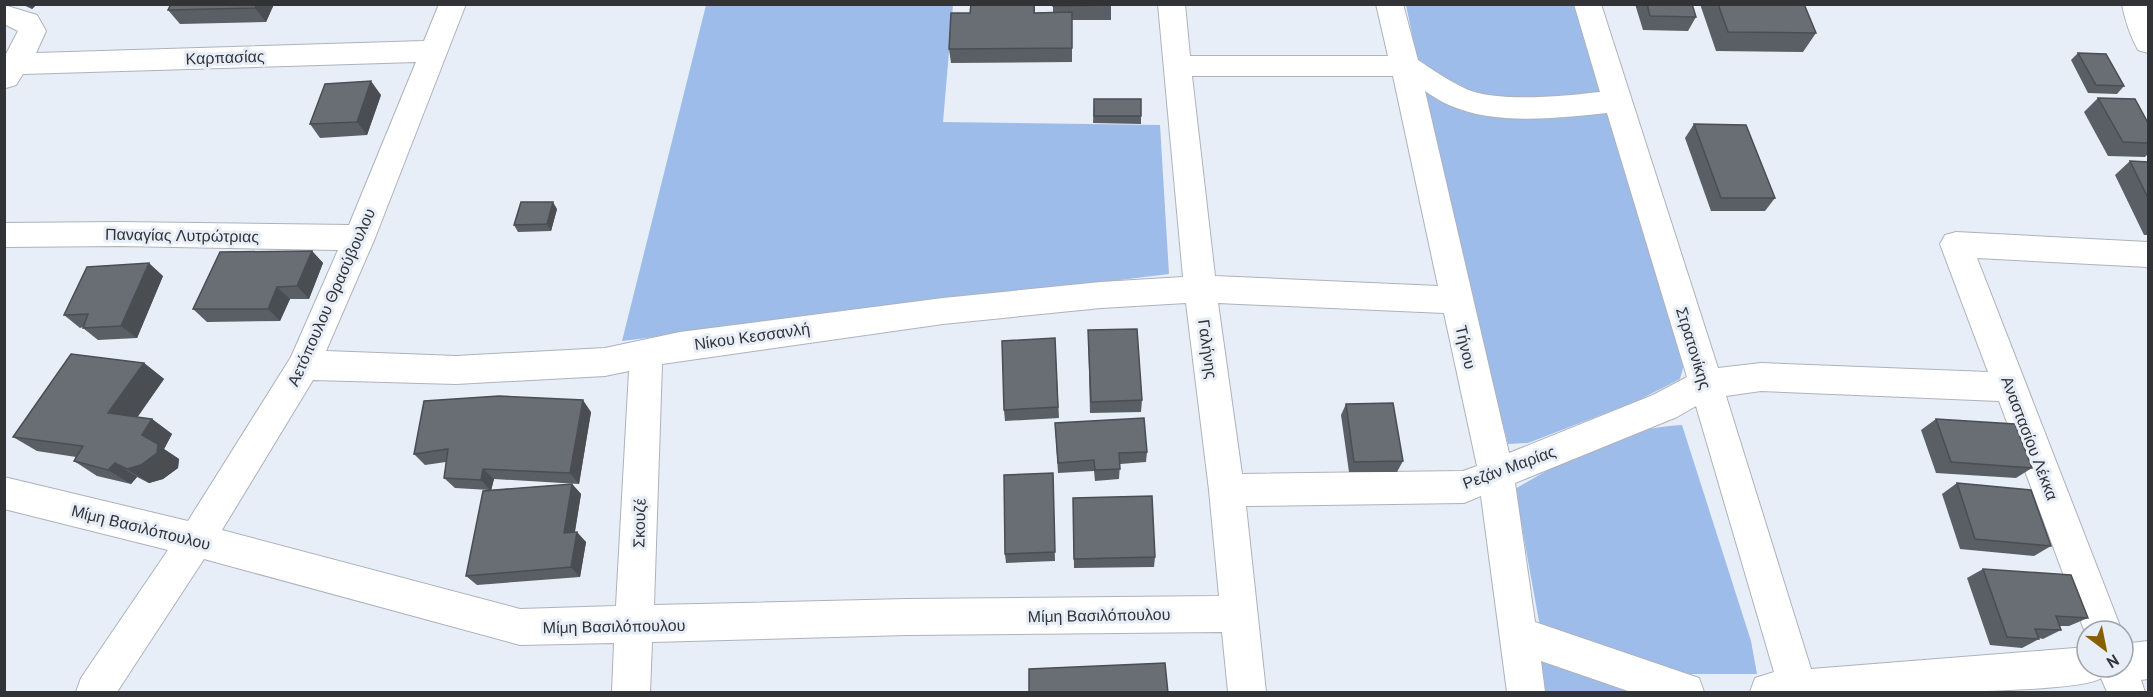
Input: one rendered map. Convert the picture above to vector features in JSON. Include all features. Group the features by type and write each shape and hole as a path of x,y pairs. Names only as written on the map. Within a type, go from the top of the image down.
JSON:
{"street":[{"name":"Αετόπουλου Θρασύβουλου","path":"95,693 196,540 304,365 359,238 453,4"},
{"name":"Γαλήνης","path":"1171,4 1200,288 1227,490 1247,693"},
{"name":"Τήνου","path":"1389,4 1405,66 1455,300 1496,474 1526,693"},
{"name":"Στρατονίκης","path":"1587,4 1706,384 1790,692"},
{"path":"2135,4 2139,25 2148,43"},
{"path":"4,14 27,22 32,31 30,39 10,72"},
{"name":"Καρπασίας","path":"10,72 435,51"},
{"path":"1178,66 1405,66 1460,98 1497,107 1566,106 1617,101"},
{"name":"Παναγίας Λυτρώτριας","path":"4,235 119,234 359,238"},
{"name":"Αναστασίου Λέκκα","path":"2098,619 1956,244 2148,255"},
{"name":"Νίκου Κεσσανλή","path":"304,365 456,370 605,362 740,337 943,311 1101,295 1200,288 1455,300"},
{"name":"Σκουζέ","path":"632,693 646,353"},
{"path":"1706,384 1761,377 2011,387"},
{"name":"Ρεζάν Μαρίας","path":"1227,490 1464,487 1665,406 1706,384"},
{"name":"Μίμη Βασιλόπουλου","path":"4,493 196,540 520,627 634,626 907,617 1240,614"},
{"path":"1516,633 1685,693"},
{"path":"1790,692 2075,667"}],"shaded area":[{"path":"706,5 953,5 943,122 1160,125 1169,274 622,341"},
{"path":"1406,5 1576,5 1685,361 1680,379 1637,401 1528,443 1508,444 1445,192"},
{"path":"1682,425 1751,641 1757,674 1671,674 1540,627 1515,489 1595,446 1638,432"},
{"path":"1535,656 1633,692 1543,692"}],"building":[{"path":"171,4 257,4 255,8 168,10"},
{"path":"971,4 1034,4 1034,13 1072,12 1072,48 949,49 951,13 970,13"},
{"path":"1053,4 1111,4 1111,5 1053,6"},
{"path":"1647,4 1692,4 1696,17 1650,16"},
{"path":"1718,4 1804,4 1816,33 1728,32"},
{"path":"2078,53 2106,54 2124,86 2096,85"},
{"path":"371,81 357,122 310,124 325,84"},
{"path":"2098,98 2135,99 2148,123 2148,143 2123,142"},
{"path":"1094,99 1141,99 1141,116 1094,116"},
{"path":"1694,124 1746,125 1775,198 1721,198"},
{"path":"2130,161 2148,162 2148,198"},
{"path":"521,202 553,202 547,224 514,225"},
{"path":"312,251 297,286 277,287 268,309 193,309 220,252"},
{"path":"149,263 121,326 83,328 88,314 64,315 87,267"},
{"path":"1137,329 1142,400 1091,402 1088,330"},
{"path":"1055,338 1058,407 1004,410 1002,341"},
{"path":"71,354 144,363 108,413 152,419 142,435 158,444 157,453 141,465 127,469 115,463 108,470 74,461 83,446 13,437"},
{"path":"499,396 583,400 570,473 483,469 481,480 444,478 448,449 414,454 424,401"},
{"path":"1393,403 1403,461 1354,462 1346,404"},
{"path":"1144,418 1147,452 1119,453 1120,469 1095,470 1094,460 1058,463 1055,423"},
{"path":"1936,419 2015,424 2032,468 1951,462"},
{"path":"1053,473 1055,552 1005,554 1004,475"},
{"path":"1957,483 2031,490 2051,546 1975,539"},
{"path":"572,484 564,533 577,532 571,567 466,576 483,491"},
{"path":"1152,496 1155,557 1074,559 1073,498"},
{"path":"1983,569 2071,575 2088,618 2056,616 2061,630 2035,629 2039,639 2007,637"},
{"path":"1165,663 1168,693 1029,693 1029,669"}]}
